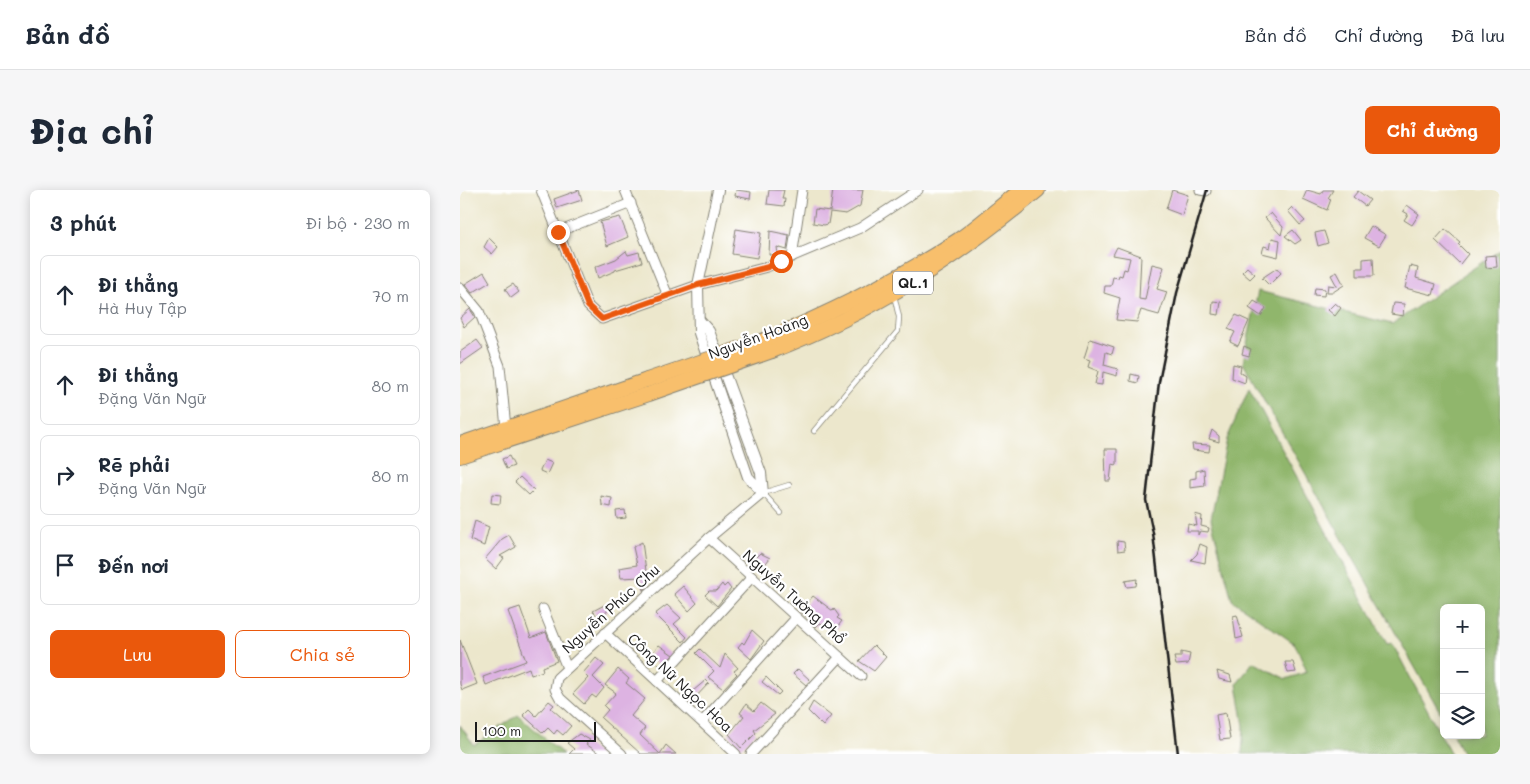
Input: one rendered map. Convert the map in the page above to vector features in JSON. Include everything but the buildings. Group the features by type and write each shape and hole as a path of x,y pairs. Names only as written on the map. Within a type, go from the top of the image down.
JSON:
{"highway":[{"name":"Nguyễn Hoàng","path":"768,346 883,284 958,239 1021,190"},
{"name":"Nguyễn Hoàng","path":"460,456 648,387 768,346 825,330 894,295 992,228 1038,190"},
{"name":"Nguyễn Hoàng","path":"460,444 506,428 648,387"}],"street":[{"path":"541,190 588,306 602,319 698,285 768,267 860,228 918,190"},
{"path":"625,190 668,296"},
{"path":"718,190 698,285 699,333 748,477 763,493"},
{"path":"792,257 802,190"},
{"path":"1200,190 1206,191"},
{"path":"558,232 631,203"},
{"path":"460,288 479,311 500,366 506,428"},
{"path":"700,322 709,331 736,404 761,473 763,493"},
{"path":"725,407 736,404"},
{"name":"Nguyễn Phúc Chu","path":"622,754 560,698 555,688 557,678 709,538 763,493"},
{"name":"Nguyễn Tường Phổ","path":"709,538 861,676"},
{"path":"657,681 752,577"},
{"path":"543,609 567,668"},
{"path":"702,722 796,618"},
{"name":"Công Nữ Ngọc Hoa","path":"605,633 736,754"},
{"path":"751,754 840,657"}],"lane":[{"path":"814,431 898,332 899,317 894,295"},
{"path":"781,513 763,493 789,485"}],"green space":[{"path":"1500,250 1500,754 1463,754 1455,739 1485,739 1485,604 1440,604 1440,712 1243,363 1258,291 1392,324"},
{"path":"1249,388 1387,644 1392,643 1440,733 1440,739 1443,739 1451,754 1242,754 1244,726 1237,684 1253,662 1286,679 1307,672 1295,644 1232,600 1211,519 1227,439"},
{"path":"518,715 563,754 460,754 460,725 474,745"}],"railway":[{"path":"1178,754 1153,533 1146,500 1159,382 1177,293 1207,190"}],"route":[{"path":"558,232 588,306 602,319 698,285 768,267 781,261"}]}
